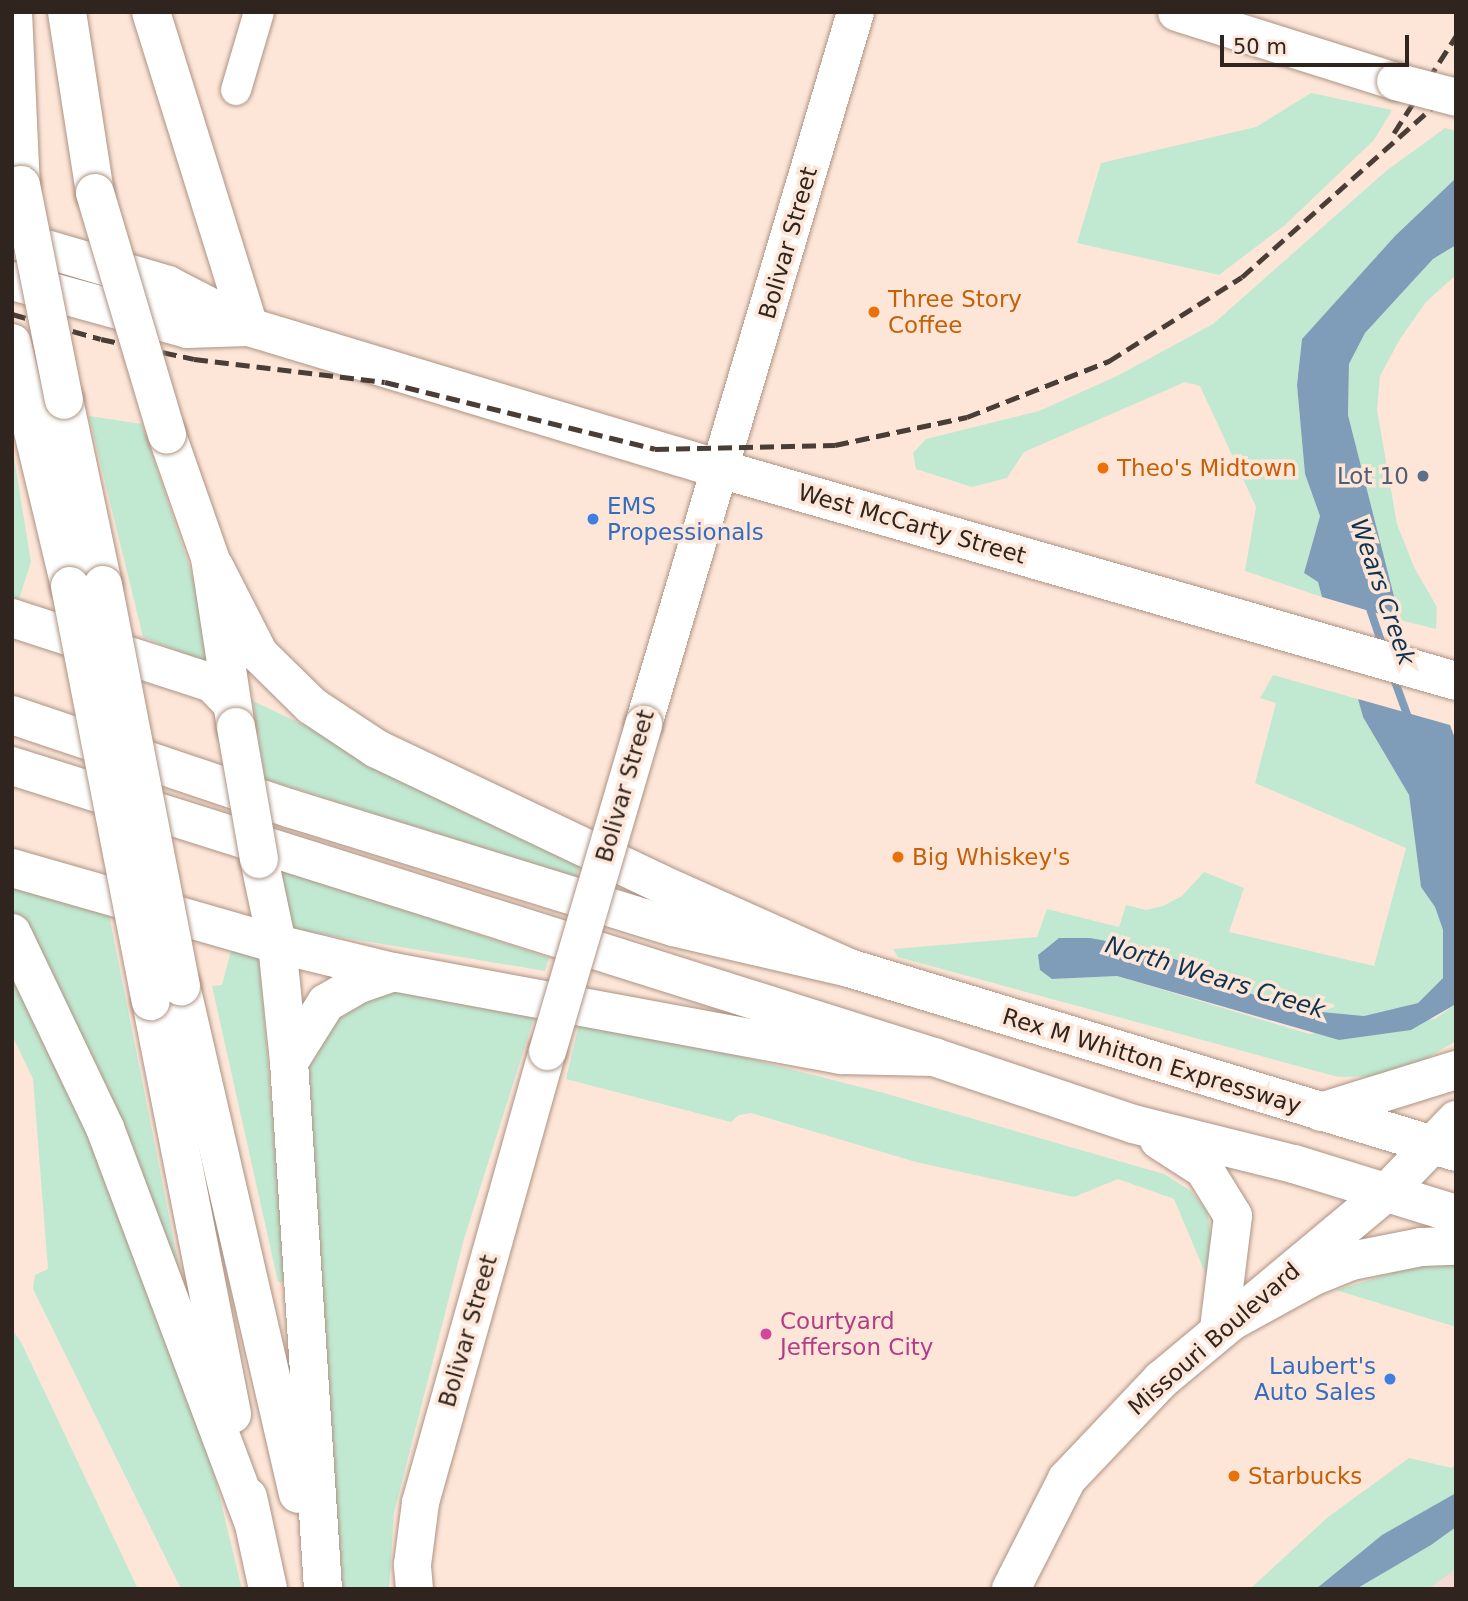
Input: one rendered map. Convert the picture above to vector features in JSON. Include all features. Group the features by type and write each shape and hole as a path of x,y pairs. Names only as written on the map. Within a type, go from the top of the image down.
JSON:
{"main road":[{"path":"13,12 21,185 64,400 87,585 166,993 253,1521 268,1589"},
{"path":"66,12 95,193 167,435 210,558 259,654 312,706 377,749 849,968"},
{"path":"151,12 249,327"},
{"name":"West McCarty Street","path":"12,239 168,285 249,327 720,469 1442,677"},
{"name":"West McCarty Street","path":"12,281 187,329 249,327"},
{"path":"12,344 22,384 87,585"},
{"path":"210,558 258,859 277,944 289,1062 321,1589"},
{"path":"12,618 212,683 234,715"},
{"path":"12,715 292,809 673,927 849,968"},
{"path":"12,766 934,1057 1133,1124 1387,1192 1456,1214"},
{"path":"12,868 277,944 393,972 842,1055 934,1057"},
{"path":"12,933 104,1128 253,1521"},
{"name":"Rex M Whitton Expressway","path":"849,968 1320,1112 1447,1139"},
{"path":"289,1062 326,1003 359,984 393,972"},
{"path":"166,993 321,1589"},
{"path":"1320,1112 1382,1097 1456,1070"},
{"path":"1133,1124 1204,1168 1233,1216 1219,1328"},
{"name":"Missouri Boulevard","path":"1011,1589 1067,1479 1161,1380 1219,1328 1387,1192 1447,1139"},
{"path":"1219,1328 1312,1276 1351,1261 1421,1247 1456,1247"}],"street":[{"path":"236,90 259,12"},
{"name":"Bolivar Street","path":"413,1576 420,1502 547,1051 855,12"},
{"path":"1176,12 1395,81 1456,97"}],"shaded area":[{"path":"1456,1569 1456,1589 1428,1589 1430,1584"}],"green space":[{"path":"1311,93 1392,110 1374,140 1285,225 1219,275 1077,243 1101,163 1256,127"},
{"path":"1445,128 1456,131 1456,178 1395,236 1302,339 1297,385 1305,474 1320,516 1304,573 1318,582 1322,597 1245,571 1256,507 1200,386 1185,382 1024,452 1007,478 972,487 916,469 913,453 926,439 1039,411 1117,376 1213,324 1386,171"},
{"path":"1456,245 1456,275 1426,302 1400,339 1380,376 1377,410 1397,524 1414,567 1437,607 1436,629 1400,620 1348,415 1349,364 1365,333 1433,259"},
{"path":"89,416 142,424 205,614 208,663 143,637"},
{"path":"12,445 31,562 19,599 12,597"},
{"path":"1273,675 1358,699 1363,717 1409,795 1421,887 1435,907 1443,930 1443,978 1418,1003 1364,1016 1301,1010 1230,987 1189,964 1139,947 1052,979 1117,976 1309,1034 1435,1019 1456,1004 1456,1041 1413,1066 1380,1076 1338,1077 898,957 893,949 1037,937 1047,909 1119,927 1126,905 1146,910 1163,906 1182,896 1204,872 1244,888 1229,932 1374,966 1406,848 1255,783 1276,703 1260,698"},
{"path":"253,701 582,856 576,877 265,779"},
{"path":"278,867 549,958 545,971 292,929"},
{"path":"12,879 109,915 182,1281 12,908"},
{"path":"232,947 259,956 286,1281 278,1282 212,986 222,985"},
{"path":"12,967 88,1134 205,1437 242,1589 181,1589 33,1289 35,1275 48,1269 33,1079 12,1035"},
{"path":"375,986 537,1008 464,1239 394,1513 389,1589 343,1589 301,1106 315,1031"},
{"path":"581,1016 884,1093 1164,1174 1191,1191 1207,1212 1214,1254 1206,1275 1174,1199 1118,1179 1074,1197 916,1162 751,1113 739,1115 731,1122 566,1079"},
{"path":"1456,1259 1456,1327 1336,1290 1393,1273 1397,1264"},
{"path":"12,1329 21,1342 138,1589 12,1589"},
{"path":"1409,1458 1452,1468 1456,1462 1456,1569 1428,1589 1250,1589 1328,1517"}],"water":[{"path":"1456,178 1456,245 1433,259 1365,333 1349,364 1348,415 1400,620 1322,597 1318,582 1304,573 1320,516 1305,474 1297,385 1302,339 1395,236"},
{"path":"1358,699 1450,725 1456,741 1456,1004 1411,1030 1339,1040 1117,976 1052,979 1040,970 1038,955 1059,938 1090,938 1139,947 1189,964 1230,987 1301,1010 1364,1016 1418,1003 1443,978 1443,930 1435,907 1421,887 1409,795 1363,717"},
{"path":"1456,1493 1456,1527 1431,1545 1356,1589 1316,1589 1382,1535"}],"waterway":[{"name":"Wears Creek","path":"1368,603 1383,647"},
{"name":"Wears Creek","path":"1393,676 1409,720"}],"railway":[{"path":"1394,133 1456,36"},
{"path":"12,314 101,339 194,359 385,382 655,449 835,445 967,417 1109,361 1242,277 1456,86"}],"place":[{"name":"Three Story Coffee","path":"874,312"},
{"name":"Theo's Midtown","path":"1103,468"},
{"name":"Lot 10","path":"1423,476"},
{"name":"EMS Propessionals","path":"593,519"},
{"name":"Big Whiskey's","path":"898,857"},
{"name":"Courtyard Jefferson City","path":"766,1334"},
{"name":"Laubert's Auto Sales","path":"1390,1379"},
{"name":"Starbucks","path":"1234,1476"}],"water label":[{"name":"North Wears Creek","path":"1215,978"}]}
